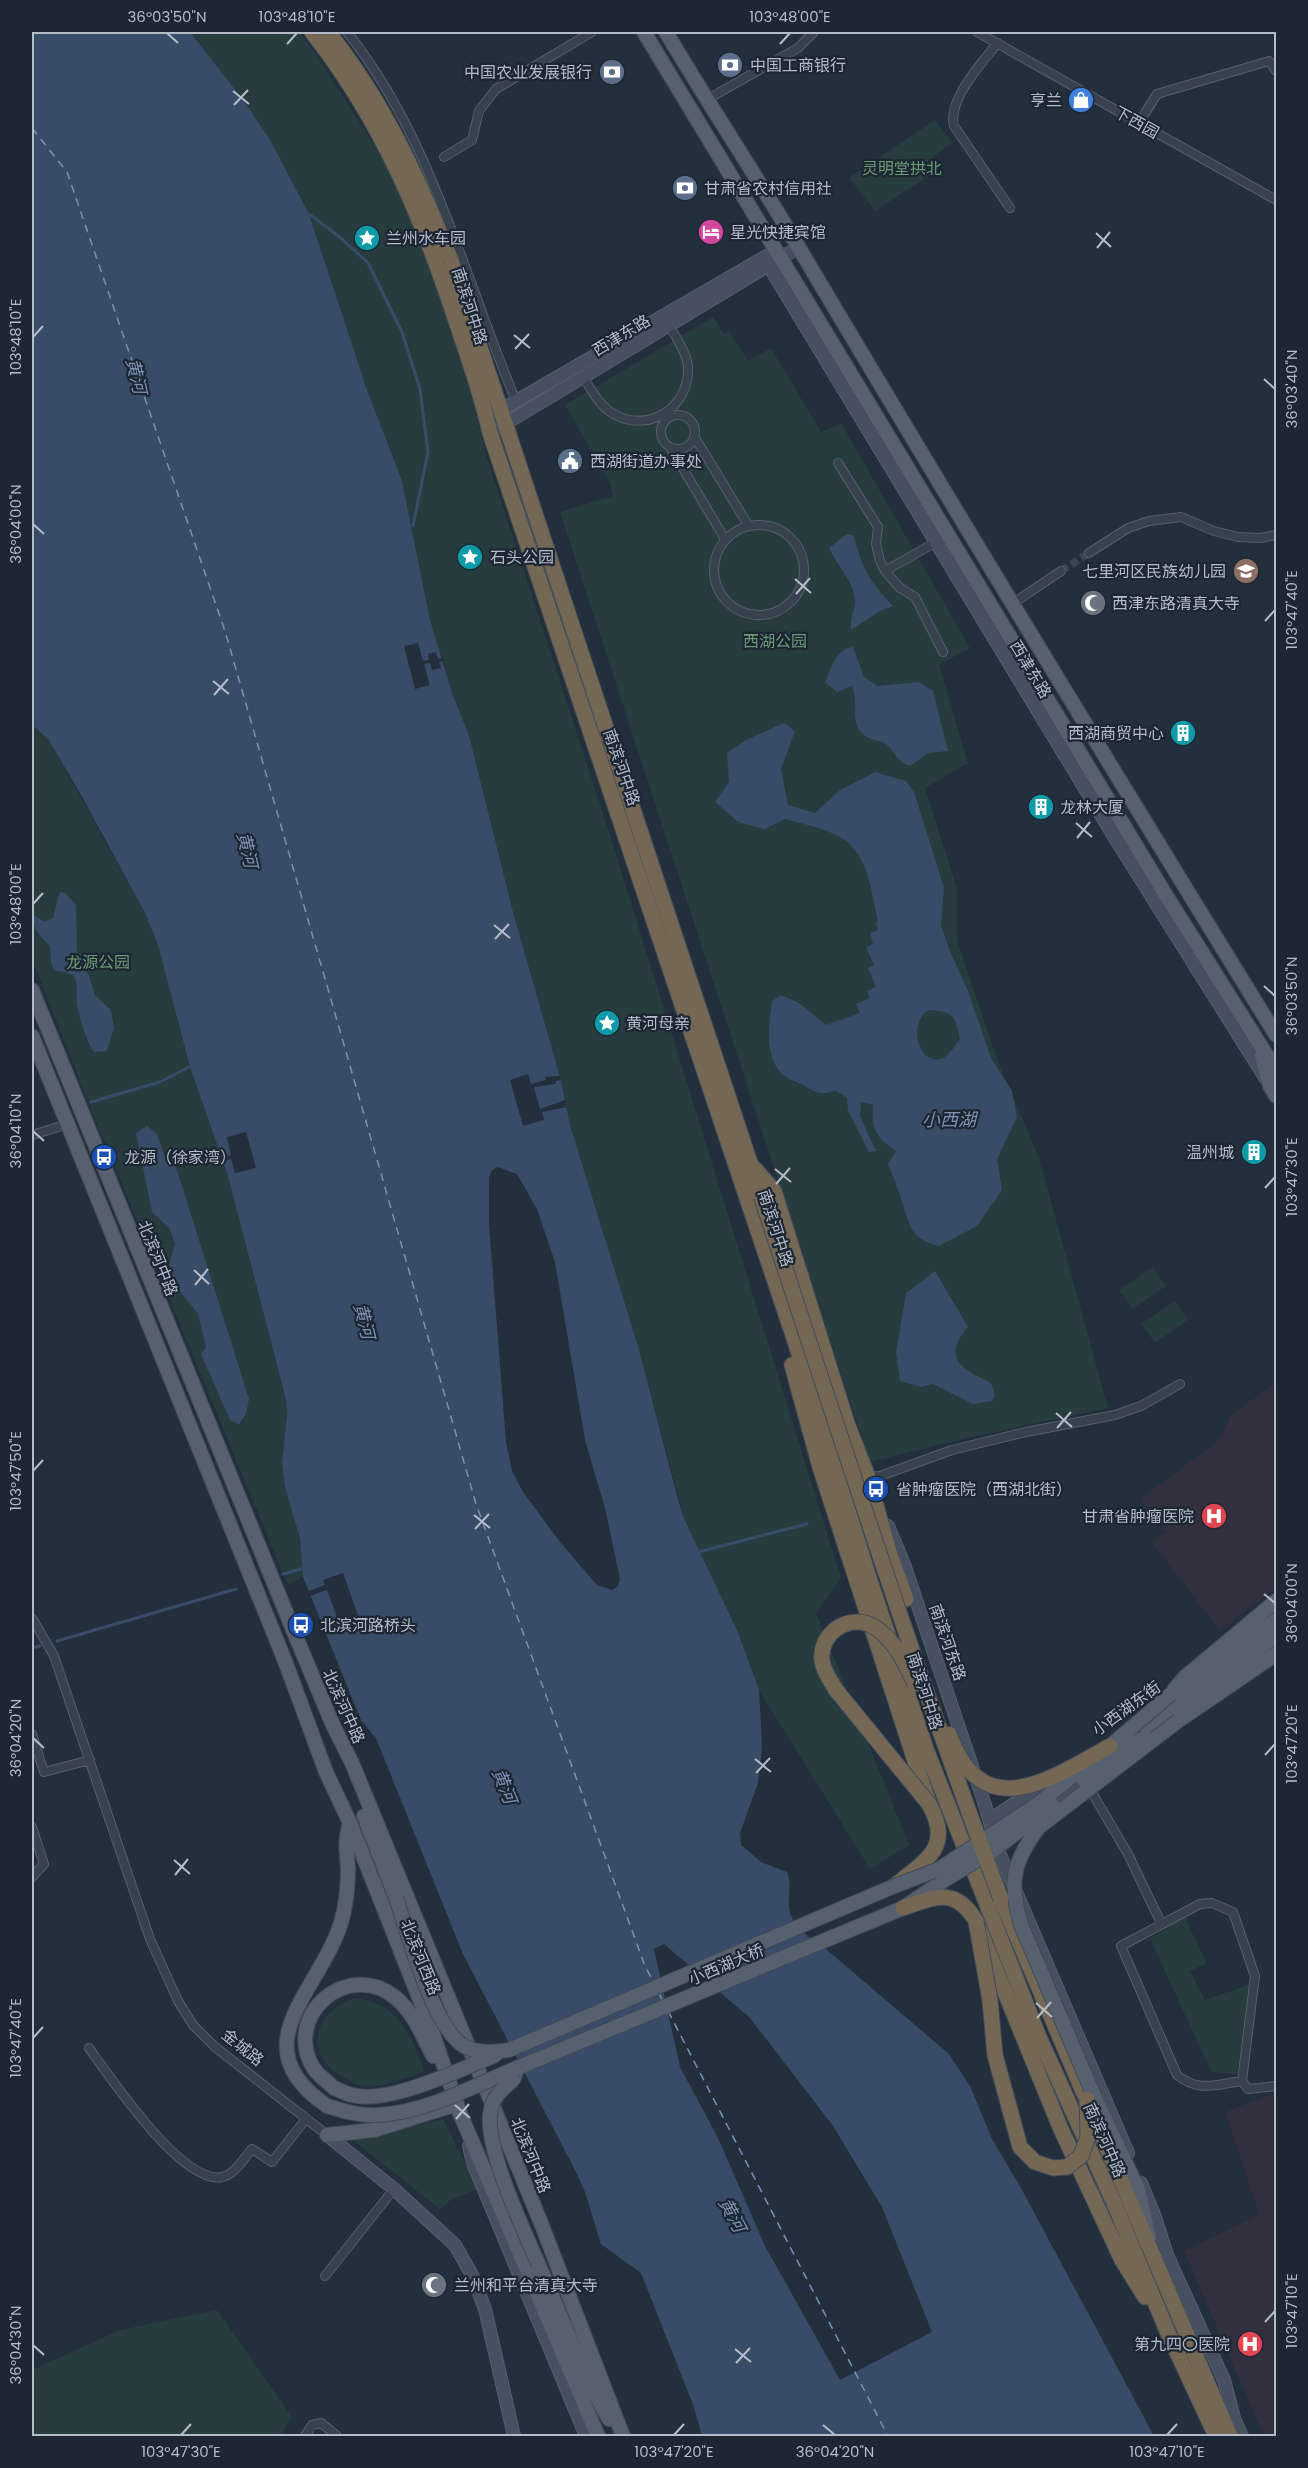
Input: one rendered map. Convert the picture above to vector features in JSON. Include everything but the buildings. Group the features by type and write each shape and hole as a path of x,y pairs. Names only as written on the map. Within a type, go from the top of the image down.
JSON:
{"highway":[{"name":"南滨河中路","path":"312,32 366,110 405,183 437,263 488,426 795,1341 870,1581 926,1749 1039,2037 1114,2203 1168,2333 1216,2436"},
{"name":"南滨河中路","path":"328,32 381,108 419,180 452,260 520,462 602,721 808,1337 837,1431 957,1781 1001,1899 1090,2098 1230,2436"},
{"path":"749,1162 774,1191 848,1426 868,1477 890,1555 950,1738 964,1764 980,1780 996,1786 1018,1789 1034,1785 1117,1747"},
{"path":"795,1341 791,1362 820,1467 929,1804"},
{"path":"892,1887 928,1859 939,1842 936,1816 929,1804 836,1690 827,1675 822,1662 823,1649 828,1636 838,1627 850,1622 864,1622 876,1628 903,1657 957,1781"},
{"path":"903,1908 947,1896 968,1907 976,1921 1060,2127 1122,2260 1168,2333"},
{"path":"976,1921 990,2000 995,2055 1020,2147 1035,2163 1053,2168 1067,2167 1081,2156 1088,2137 1090,2098"}],"main road":[{"name":"西津东路","path":"644,32 772,258 1276,1070"},
{"name":"西津东路","path":"666,32 1276,1035"},
{"name":"北滨河中路","path":"32,990 332,1723 352,1763 541,2223 621,2436"},
{"name":"北滨河中路","path":"32,1036 250,1574 326,1772 350,1823"},
{"path":"1259,1042 1273,1091"},
{"path":"1087,1786 1117,1747 1171,1694 1185,1677 1276,1601"},
{"path":"1117,1747 1276,1620"},
{"path":"1117,1747 1255,1651 1276,1644"},
{"path":"1090,2098 1021,1925 1015,1904 1014,1873 1023,1848 1039,1827 1087,1786 1178,1720 1276,1644"},
{"path":"1117,1747 1178,1720"},
{"path":"332,1723 344,1766 396,1898 433,2005 450,2033 463,2045 486,2053 509,2050"},
{"name":"小西湖大桥","path":"350,1823 345,1841 348,1870 341,1922 329,1954 306,1989 289,2028 287,2058 292,2074 310,2095 327,2106 350,2113 377,2115 430,2104 903,1908 994,1850 1117,1747"},
{"name":"小西湖大桥","path":"457,2104 415,2019 396,1998 378,1987 356,1984 337,1989 321,2001 308,2021 305,2044 314,2070 334,2088 352,2096 380,2096 406,2090 509,2050 939,1869 1038,1804 1117,1747"},
{"name":"北滨河西路","path":"350,1823 457,2104"},
{"path":"439,2054 466,2043"},
{"path":"517,2068 513,2080 498,2092 490,2110 494,2149 508,2195 588,2381 621,2436"},
{"path":"327,2135 374,2130 457,2104 598,2436"}],"street":[{"path":"347,32 368,57 421,154 492,344 516,401"},
{"path":"444,157 472,140 479,111 496,89 592,32"},
{"path":"706,100 798,48 814,32"},
{"name":"下西园","path":"977,32 1276,200"},
{"path":"998,44 973,74 954,107 952,120 1010,208"},
{"path":"1138,123 1157,94 1269,61 1276,71"},
{"name":"西津东路","path":"503,417 516,401 797,244"},
{"name":"西津东路","path":"488,426 583,377 669,326 772,258"},
{"name":"西津东路","path":"772,258 936,542 1113,835 1273,1091"},
{"path":"669,326 688,364 687,384 679,401 667,416 661,435 725,539"},
{"path":"583,377 605,406 628,420 647,421 675,415 688,418 692,423 694,436 748,525"},
{"path":"670,447 680,449 686,447 694,436"},
{"path":"838,463 878,527 876,544 885,571 900,588 915,597 943,652"},
{"path":"1089,553 1128,528 1149,521 1181,516 1214,531 1238,537 1260,538 1276,535"},
{"path":"748,525 770,525 786,533 798,546 804,563 803,581 795,597 782,609 765,615 747,614 731,606 719,593 713,576 714,558 725,539 735,530 748,525"},
{"path":"885,571 936,542"},
{"path":"1012,604 1061,571"},
{"path":"32,1135 68,1124"},
{"path":"868,1477 880,1476 952,1450 987,1441 1115,1415 1140,1406 1180,1384"},
{"name":"南滨河东路","path":"868,1477 904,1564 990,1820"},
{"name":"小西湖东街","path":"990,1820 1137,1723 1276,1615"},
{"name":"金城路","path":"32,1618 54,1656 150,1938 186,2015 215,2047 394,2188 455,2245 472,2275 485,2309 514,2436"},
{"path":"998,1850 1276,1644"},
{"path":"32,1734 44,1772 90,1760"},
{"path":"1087,1786 1128,1854 1161,1923"},
{"name":"南滨河中路","path":"990,1820 998,1850 1155,2217 1167,2255 1224,2380 1234,2418 1242,2436"},
{"path":"32,1827 44,1864 32,1877"},
{"path":"1242,2081 1203,2088 1186,2082 1177,2075 1121,1946 1200,1904 1212,1903 1233,1912 1255,1976 1242,2081 1248,2089 1276,2086"},
{"path":"88,2048 146,2125 186,2164 206,2175 222,2177 236,2169 252,2149 272,2162 306,2119"},
{"path":"457,2104 473,2163 586,2436"},
{"path":"325,2276 394,2188"},
{"path":"305,2436 312,2425 321,2423 337,2436"}],"shaded area":[{"name":"甘肃省肿瘤医院","path":"1276,1383 1276,1588 1220,1631 1152,1542 1165,1532 1140,1499 1218,1441 1232,1414"},
{"name":"第九四〇医院","path":"1276,2093 1276,2436 1264,2436 1184,2251 1259,2215 1225,2112"}],"green space":[{"path":"190,32 298,32 313,50 394,176 440,299 473,402 486,455 608,829 841,1578 816,1613 909,1845 870,1869 759,1690 738,1632 685,1521 638,1346 570,1125 561,1080 513,912 469,735 453,696 430,620 402,481 366,387 309,214 244,101"},
{"name":"灵明堂拱北","path":"935,120 952,142 928,162 933,173 875,211 849,178"},
{"name":"西湖公园","path":"713,317 724,334 729,331 748,361 771,348 821,432 841,423 970,648 939,665 968,763 925,788 957,888 957,940 997,1059 1039,1158 1108,1408 967,1438 870,1462 560,512 613,496 610,483 565,405"},
{"name":"龙源公园","path":"32,725 48,739 145,913 158,945 190,1067 228,1176 286,1401 282,1463 300,1538 303,1577 288,1585 91,1109 32,959"},
{"path":"1153,1267 1166,1286 1133,1309 1119,1290"},
{"path":"1175,1301 1188,1320 1155,1343 1141,1324"},
{"path":"1184,1916 1207,1963 1190,1971 1205,2000 1251,1984 1237,2075 1211,2071 1150,1939"},
{"path":"355,1998 382,2006 401,2022 414,2045 424,2071 387,2084 365,2086 343,2077 330,2068 318,2046 318,2034 322,2023 330,2013 341,2004"},
{"path":"443,2119 478,2189 452,2199 440,2209 354,2141"},
{"path":"217,2310 292,2417 280,2436 32,2436 32,2370 120,2330"}],"water":[{"name":"黄河","path":"32,32 190,32 244,101 270,140 309,214 366,387 402,481 430,620 453,696 469,735 513,912 561,1080 570,1125 638,1346 679,1503 685,1521 738,1632 759,1690 762,1747 758,1783 740,1833 741,1845 761,1862 787,1872 790,1912 802,1931 949,2054 970,2086 992,2139 1022,2190 1154,2436 702,2436 694,2407 641,2273 601,2244 585,2192 575,2170 463,1954 376,1738 361,1720 303,1577 300,1538 285,1487 282,1463 287,1414 286,1400 228,1176 190,1067 158,945 145,913 81,795 48,739 32,725","holes":["498,1167 517,1174 537,1209 555,1262 585,1440 605,1508 620,1579 618,1586 612,1590 597,1585 560,1542 523,1492 512,1471 506,1442 489,1225 489,1178 492,1170","664,1944 750,2018 833,2126 882,2207 932,2332 840,2380 765,2246 718,2138 680,2067 654,1949"]},
{"path":"847,534 853,535 868,574 893,606 880,611 851,630 855,605 854,594 829,548"},
{"path":"853,647 864,677 878,686 918,682 933,691 948,751 928,753 910,766 898,759 886,744 866,737 859,730 855,718 855,698 852,686 837,692 825,682 832,665 842,651"},
{"name":"小西湖","path":"784,723 795,731 781,769 788,805 815,813 840,790 875,772 906,781 914,792 944,888 941,925 968,991 991,1058 1012,1091 1017,1117 997,1159 1002,1190 977,1226 939,1246 921,1239 911,1228 888,1164 896,1151 876,1132 873,1105 861,1102 860,1116 876,1151 869,1152 848,1110 847,1098 835,1090 827,1093 816,1092 789,1079 781,1073 772,1057 769,1038 772,1001 781,995 799,1003 826,1025 860,1013 856,1004 870,998 867,991 876,987 868,968 874,965 866,947 873,944 870,933 878,930 876,923 878,922 866,871 861,859 845,840 822,829 785,819 765,829 738,822 715,802 729,782 727,753 746,740","holes":["929,1010 944,1012 952,1016 957,1025 960,1039 949,1054 940,1059 932,1059 926,1055 918,1040 919,1023 922,1015"]},
{"path":"61,892 76,905 77,955 89,976 95,995 111,1010 114,1028 107,1051 94,1052 91,1048 79,1014 76,980 70,974 55,971 51,963 50,946 34,926 32,917 34,915 44,922 53,918"},
{"path":"147,1126 157,1134 166,1161 176,1167 249,1399 246,1414 239,1424 230,1420 201,1354 206,1347 198,1314 169,1277 175,1243 169,1228 152,1212 136,1133"},
{"path":"935,1271 968,1327 956,1347 956,1355 971,1373 991,1383 995,1395 992,1401 973,1404 933,1384 921,1387 900,1381 896,1353 906,1293"}],"pier":[{"path":"418,643 423,661 429,660 428,654 436,652 438,659 443,658 444,661 439,662 441,668 432,670 430,663 424,664 430,685 415,689 404,646"},
{"path":"528,1074 531,1084 546,1080 545,1077 560,1076 561,1080 556,1081 556,1084 534,1087 540,1109 565,1100 567,1107 542,1112 544,1120 523,1126 510,1080"},
{"path":"246,1132 256,1168 235,1173 231,1159 222,1161 221,1158 231,1155 227,1137"},
{"path":"343,1573 360,1621 341,1628 327,1590 310,1596 309,1591 325,1585 323,1580"}],"waterway":[{"path":"309,214 342,239 368,263 402,332 420,389 428,452 413,526"},
{"path":"91,1102 160,1082 193,1065"},
{"path":"698,1552 807,1524"},
{"path":"283,1574 304,1568"},
{"path":"57,1641 236,1589"},
{"path":"32,1648 40,1646"}],"ferry route":[{"path":"32,128 67,172 225,631 476,1504 645,1966 654,1983"},
{"path":"659,1993 663,2002"},
{"path":"668,2011 888,2436"}],"tunnel":[{"path":"1061,571 1089,553"}],"place":[{"name":"中国工商银行","path":"730,65"},
{"name":"中国农业发展银行","path":"612,72"},
{"name":"亨兰","path":"1081,100"},
{"name":"甘肃省农村信用社","path":"685,188"},
{"name":"星光快捷宾馆","path":"711,232"},
{"name":"兰州水车园","path":"367,238"},
{"name":"西湖街道办事处","path":"570,461"},
{"name":"石头公园","path":"470,557"},
{"name":"七里河区民族幼儿园","path":"1246,571"},
{"name":"西津东路清真大寺","path":"1093,603"},
{"name":"西湖商贸中心","path":"1183,733"},
{"name":"龙林大厦","path":"1041,807"},
{"name":"黄河母亲","path":"607,1023"},
{"name":"温州城","path":"1254,1152"},
{"name":"龙源（徐家湾）","path":"104,1157"},
{"name":"省肿瘤医院（西湖北街）","path":"876,1489"},
{"name":"甘肃省肿瘤医院","path":"1214,1516"},
{"name":"北滨河路桥头","path":"301,1625"},
{"name":"兰州和平台清真大寺","path":"434,2285"},
{"name":"第九四〇医院","path":"1250,2344"}]}
